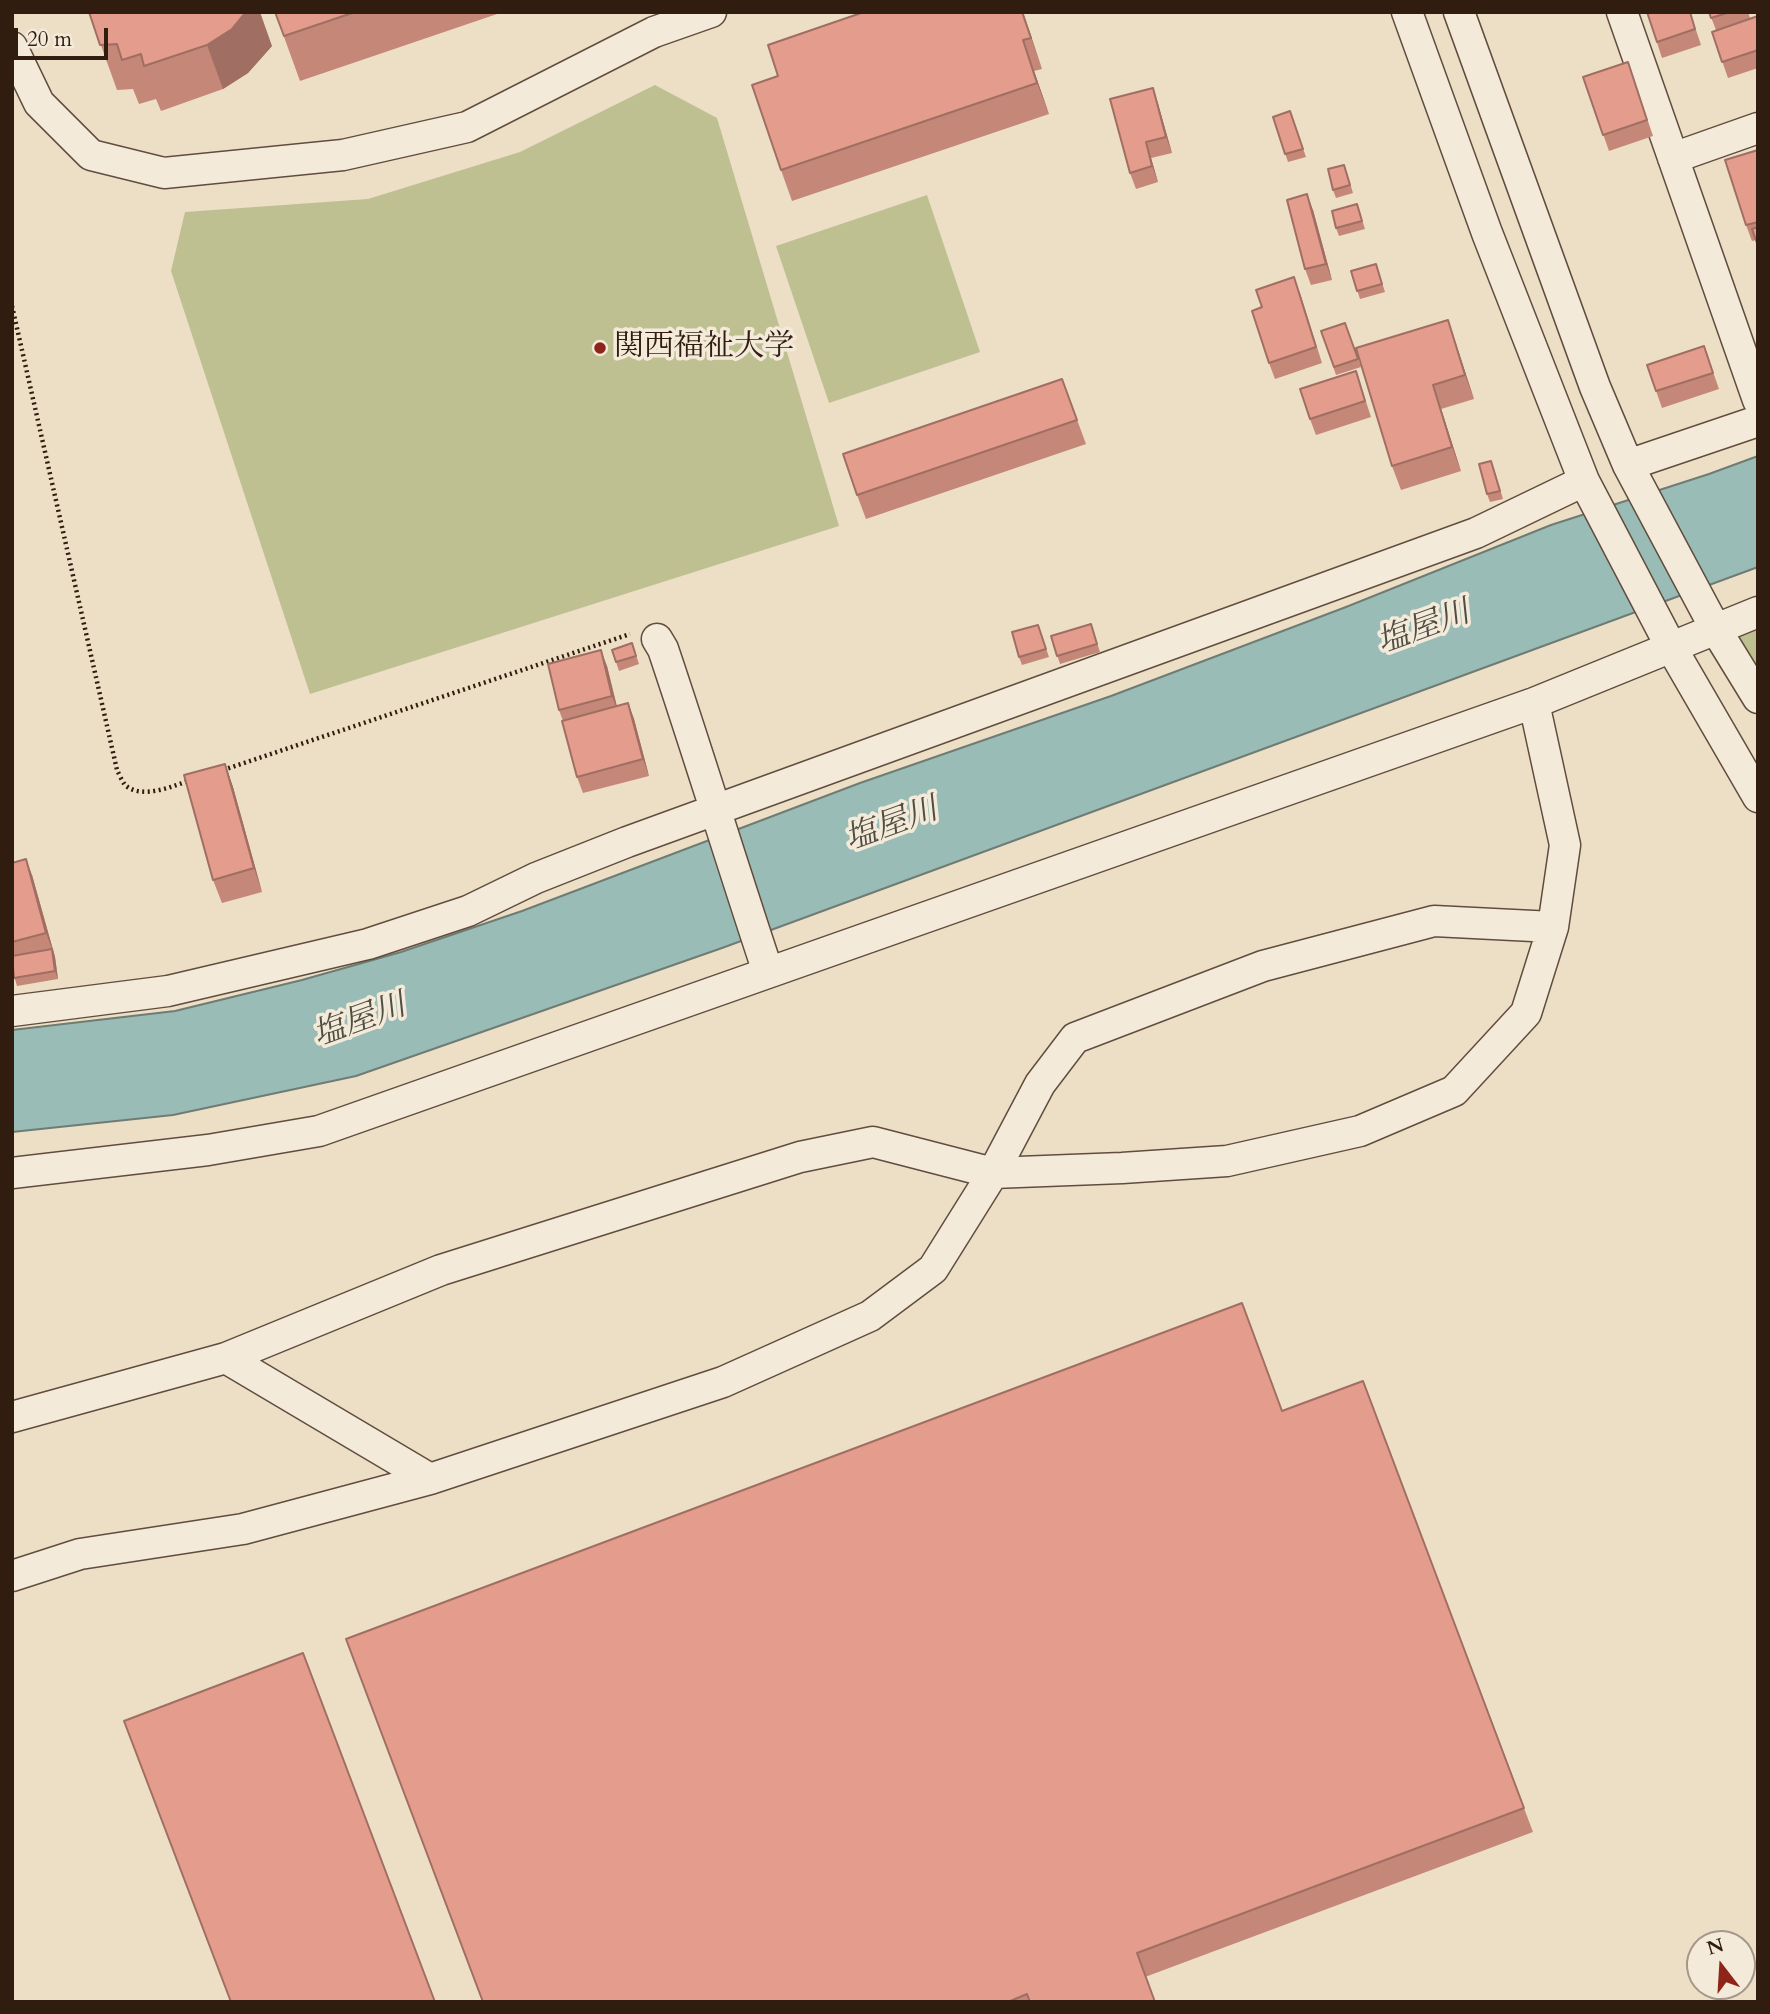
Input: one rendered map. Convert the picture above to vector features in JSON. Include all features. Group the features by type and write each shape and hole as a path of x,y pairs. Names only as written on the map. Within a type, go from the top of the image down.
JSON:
{"street":[{"path":"12,47 39,103 91,155 164,173 343,155 467,127 654,32 710,12"},
{"path":"1407,12 1487,233 1584,481 1671,647 1758,797"},
{"path":"1459,12 1595,387 1629,464 1715,628 1758,698"},
{"path":"1622,12 1758,400"},
{"path":"1673,158 1758,128"},
{"path":"1629,464 1758,421"},
{"path":"12,1011 168,991 368,944 468,911 536,878 714,811 1476,533 1584,481"},
{"path":"12,1173 208,1150 319,1130 1534,703 1758,612"},
{"path":"657,639 663,649 696,746 714,811 768,972"},
{"path":"12,1417 226,1357 440,1270 800,1157 873,1142 993,1173 1227,1161 1360,1131 1454,1091 1525,1013 1553,927 1565,845 1534,703"},
{"path":"12,1576 80,1554 243,1529 430,1479 723,1382 870,1316 933,1269 993,1173 1040,1084 1075,1038 1263,966 1434,921 1553,927"},
{"path":"226,1357 430,1479"}],"path":[{"path":"12,306 117,770 125,784 139,792 164,789 201,777"},
{"path":"213,773 628,634 645,632 657,639"}],"green space":[{"path":"655,85 717,118 839,526 310,694 171,271 185,212 368,199 520,152"},
{"path":"927,195 980,352 829,403 776,246"},
{"path":"1758,612 1758,695 1715,628"}],"water":[{"name":"塩屋川","path":"1758,456 1758,567 722,948 356,1076 173,1115 12,1132 12,1030 175,1011 401,952 522,911 860,783 1111,696 1346,607 1551,525"}],"building":[{"path":"89,12 246,12 232,29 207,45 144,66 141,54 122,60 117,44 100,45"},
{"path":"275,12 355,12 284,36"},
{"path":"864,12 1022,12 1031,38 1023,40 1037,83 781,170 752,85 778,76 768,45"},
{"path":"1647,12 1690,12 1695,29 1657,42"},
{"path":"1709,12 1730,12 1711,18"},
{"path":"1758,16 1758,50 1722,62 1712,32"},
{"path":"1628,62 1647,120 1603,135 1583,77"},
{"path":"1153,88 1166,137 1146,142 1152,166 1130,173 1110,99"},
{"path":"1290,111 1303,149 1285,154 1273,117"},
{"path":"1758,150 1758,222 1746,225 1725,160"},
{"path":"1344,165 1350,185 1333,190 1328,169"},
{"path":"1307,194 1326,264 1305,269 1287,200"},
{"path":"1357,204 1362,221 1336,228 1332,211"},
{"path":"1758,227 1758,246 1752,229"},
{"path":"1376,264 1382,284 1357,291 1351,271"},
{"path":"1294,277 1316,347 1269,363 1252,311 1262,307 1256,290"},
{"path":"1448,320 1465,375 1433,385 1452,447 1392,466 1356,348"},
{"path":"1345,323 1358,359 1334,367 1321,331"},
{"path":"1704,346 1713,373 1656,391 1647,365"},
{"path":"1356,371 1365,401 1310,419 1300,389"},
{"path":"1062,379 1077,420 857,495 843,454"},
{"path":"1491,461 1500,491 1487,494 1479,464"},
{"path":"1091,624 1097,644 1057,656 1051,636"},
{"path":"1038,625 1046,649 1019,657 1012,632"},
{"path":"632,643 636,656 616,662 612,650"},
{"path":"601,650 612,696 559,710 548,664"},
{"path":"628,703 643,759 577,777 562,721"},
{"path":"225,764 254,868 213,880 184,775"},
{"path":"26,859 46,933 12,942 12,863"},
{"path":"52,949 55,971 14,978 12,956"},
{"path":"1242,1303 1282,1411 1363,1381 1524,1808 1137,1953 1155,2002 1030,2002 1027,1994 1008,2002 483,2002 346,1639"},
{"path":"303,1653 435,2002 231,2002 124,1721"}],"place":[{"name":"関西福祉大学","path":"600,348"}]}
